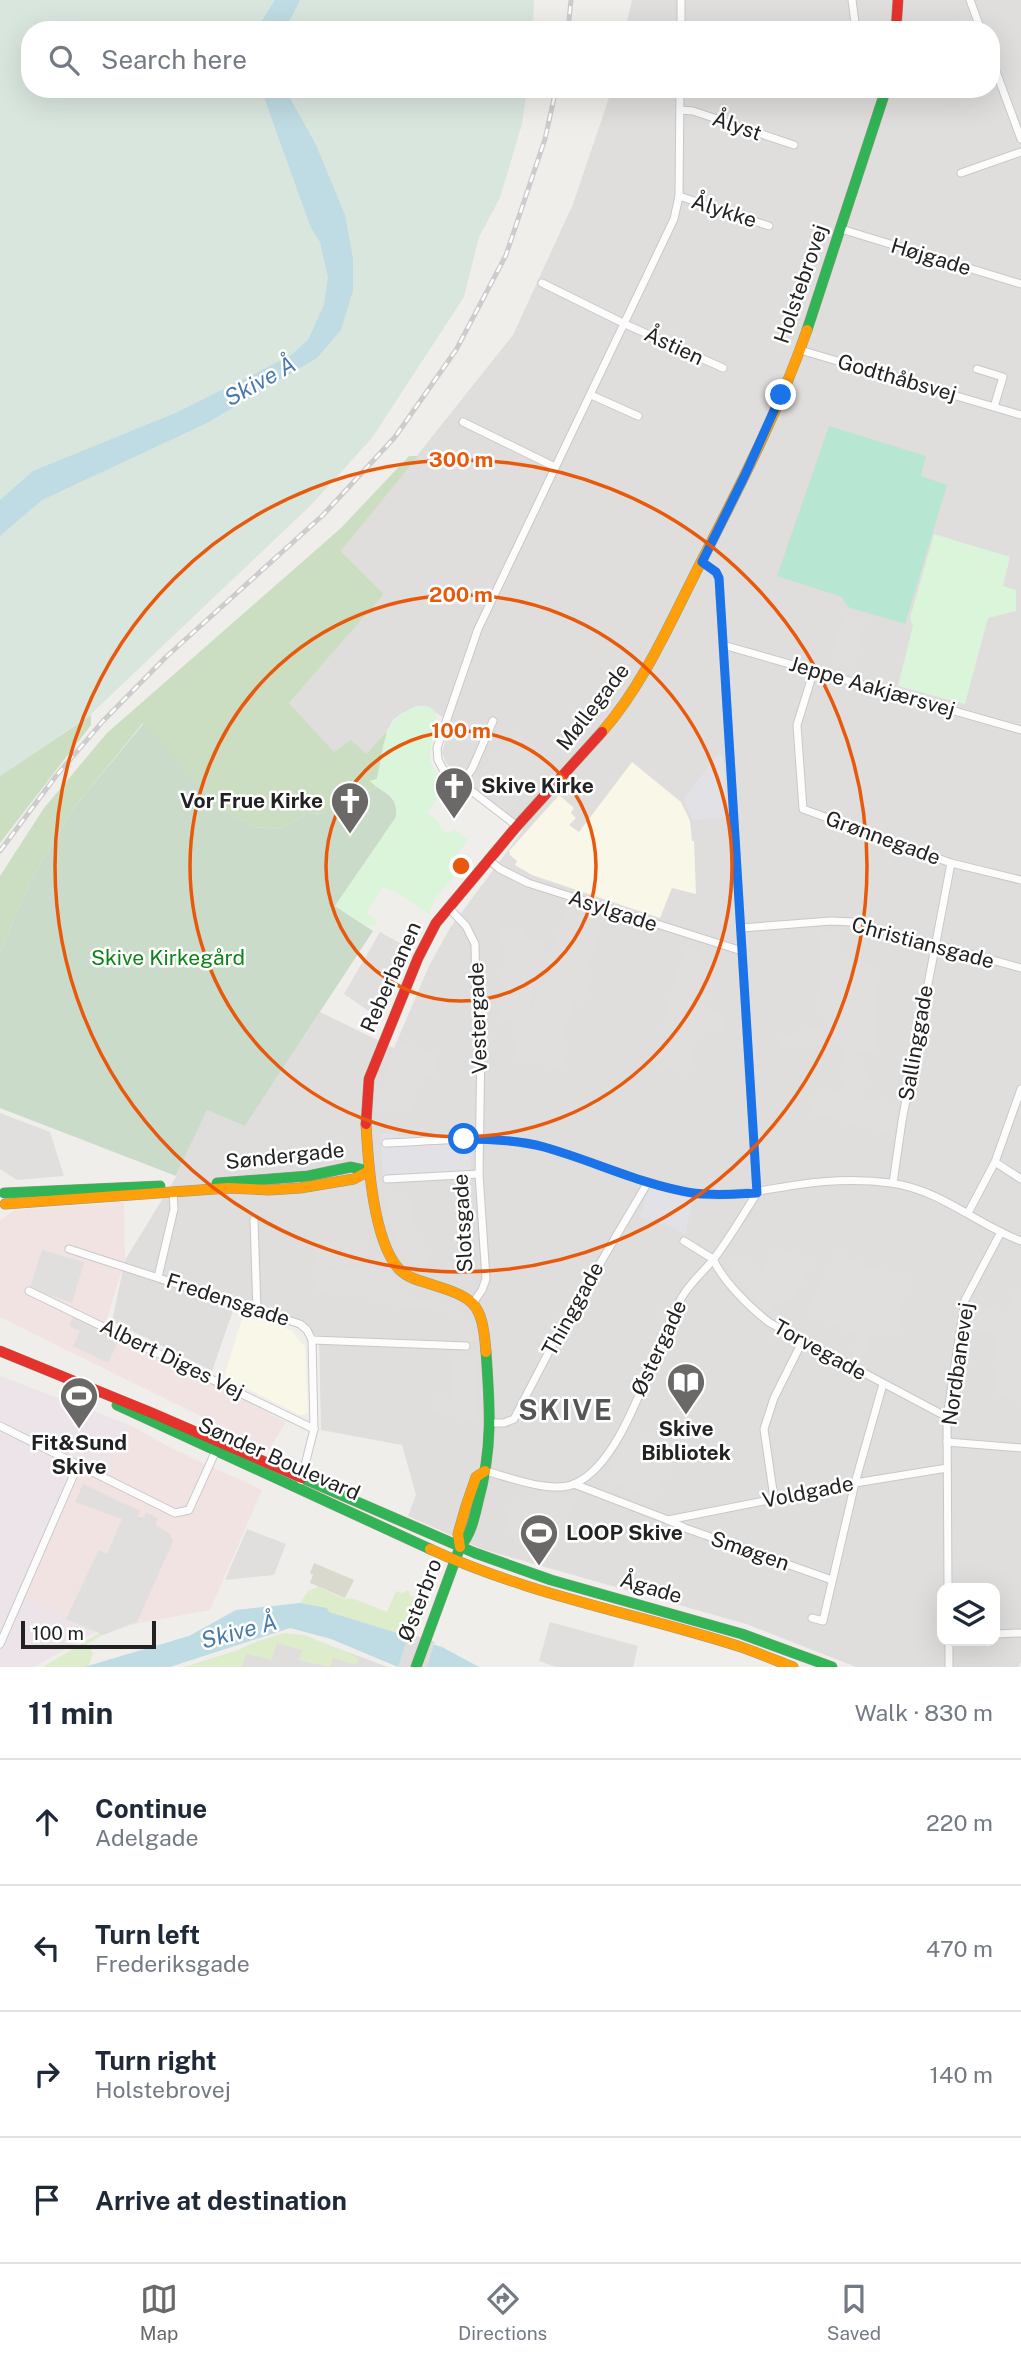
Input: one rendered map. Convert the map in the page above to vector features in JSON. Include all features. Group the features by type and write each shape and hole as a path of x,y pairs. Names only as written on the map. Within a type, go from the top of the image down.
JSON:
{"street":[{"path":"681,0 681,21"},
{"path":"852,0 855,21"},
{"path":"897,21 898,0"},
{"path":"970,0 978,21"},
{"path":"1000,82 1021,139"},
{"path":"517,826 461,784 440,764 437,748 478,629 674,219 679,196 680,98"},
{"name":"Holstebrovej","path":"702,562 766,431 800,350 883,98"},
{"name":"Ålyst","path":"680,110 694,111 794,145"},
{"path":"961,173 1021,152"},
{"name":"Ålykke","path":"679,196 769,226"},
{"name":"Højgade","path":"841,229 1021,284"},
{"name":"Åstien","path":"542,283 723,369"},
{"name":"Godthåbsvej","path":"800,350 1021,415"},
{"name":"Godthåbsvej","path":"976,369 1003,377 994,407"},
{"path":"591,395 638,416"},
{"path":"463,422 555,467"},
{"path":"702,562 716,572 719,578 757,1193"},
{"name":"Møllegade","path":"517,826 621,710 643,675 702,562"},
{"name":"Jeppe Aakjærsvej","path":"723,645 1021,730"},
{"name":"Grønnegade","path":"814,670 797,724 803,809 951,863 1021,880"},
{"path":"461,784 472,769 493,720"},
{"name":"Reberbanen","path":"473,1303 460,1293 412,1279 394,1263 383,1240 369,1171 365,1113 369,1079 429,934 448,907 517,826"},
{"name":"Asylgade","path":"489,860 500,869 528,883 742,951"},
{"name":"Sallinggade","path":"893,1183 934,944 951,863"},
{"name":"Vestergade","path":"448,907 466,926 475,944 476,996 481,1044 479,1139"},
{"name":"Christiansgade","path":"741,928 831,920 853,922 1021,968"},
{"path":"968,1213 995,1162 1021,1089"},
{"name":"Slotsgade","path":"479,1139 486,1279 473,1303 481,1313 484,1323 491,1423 485,1471"},
{"path":"386,1143 505,1140 544,1147 648,1182 715,1196 839,1181 893,1183 930,1193 1021,1241"},
{"path":"995,1162 1021,1179"},
{"name":"Søndergade","path":"2,1199 289,1178 351,1167 369,1171"},
{"name":"Søndergade","path":"2,1199 228,1188 269,1190 309,1187 354,1179 369,1171"},
{"path":"387,1179 479,1174"},
{"name":"Thinggade","path":"491,1423 504,1423 514,1419 555,1340 648,1182"},
{"path":"158,1277 174,1209 173,1192"},
{"name":"Østergade","path":"574,1485 601,1464 618,1442 671,1315 757,1193"},
{"path":"254,1220 257,1310"},
{"name":"Nordbanevej","path":"948,1583 947,1418 965,1300 1000,1232"},
{"path":"684,1241 713,1259"},
{"name":"Fredensgade","path":"69,1249 300,1324 312,1340 466,1346"},
{"name":"Torvegade","path":"713,1259 718,1269 757,1313 770,1323 947,1418"},
{"name":"Albert Diges Vej","path":"29,1291 314,1429"},
{"path":"300,1488 314,1429 312,1340"},
{"path":"774,1498 764,1429 774,1398 803,1342"},
{"name":"Sønder Boulevard","path":"0,1345 52,1373"},
{"name":"Sønder Boulevard","path":"0,1351 138,1407 455,1561"},
{"path":"812,1618 823,1621 855,1482 883,1384"},
{"path":"0,1426 175,1513 189,1510 194,1503 218,1447"},
{"path":"947,1442 1020,1445"},
{"name":"Sønder Boulevard","path":"218,1447 302,1477 460,1547"},
{"path":"0,1644 78,1465"},
{"name":"Voldgade","path":"668,1520 855,1482 947,1468"},
{"path":"485,1471 553,1488 574,1485"},
{"name":"Østerbro","path":"416,1667 460,1547 458,1534 476,1477 485,1471"},
{"name":"Smøgen","path":"574,1485 832,1580"},
{"name":"Ågade","path":"460,1547 551,1580 742,1634 832,1667"},
{"name":"Ågade","path":"455,1561 539,1591 738,1646 793,1667"},
{"path":"1000,1634 1021,1633"},
{"path":"949,1646 949,1667"}],"shaded area":[{"path":"0,0 534,0 533,21 21,21 21,98 526,98 522,124 500,198 479,237 464,297 372,438 311,505 90,715 0,776"},
{"path":"632,0 1021,0 1021,1662 1018,1667 856,1667 746,1624 482,1549 408,1516 416,1495 402,1445 321,1430 319,1336 235,1305 212,1371 112,1321 125,1260 176,1177 207,1109 245,1126 320,1012 394,1048 429,966 450,928 523,830 446,763 442,752 451,723 432,710 422,706 402,713 393,720 387,731 366,754 334,753 289,703 384,594 341,551 513,335 573,204 609,98 1000,98 1000,21 627,21"},
{"path":"844,613 866,619 853,667 831,660"},
{"path":"513,732 551,762 508,814 471,784"},
{"path":"717,755 723,755 727,818 692,820 684,799"},
{"path":"632,762 681,802 690,821 694,841 696,894 672,888 660,918 532,875 515,865 517,861 509,851 559,795 574,808 571,813 576,818 569,825 579,832"},
{"path":"568,905 605,916 587,971 594,973 583,1003 575,1001 561,1041 569,1045 561,1068 515,1061 520,1023 500,1017 505,985 501,984 506,946 499,937 500,927 524,930 523,938 544,941 540,979 530,1007 538,1011 533,1008 540,986 547,988 552,975 545,972"},
{"path":"839,930 842,962 864,961 865,965 873,965 877,1050 857,1052 859,1068 867,1071 863,1098 898,1105 893,1134 810,1113 817,1088 841,1092 847,1074 843,1043 782,1048 781,1038 824,1025 818,932"},
{"path":"380,932 407,947 376,1016 344,994"},
{"path":"685,946 702,952 699,963 711,968 703,1007 722,1014 724,1030 699,1032 688,1074 652,1062"},
{"path":"397,1041 434,1053 436,1076 418,1074 413,1113 393,1111 393,1105 379,1106 387,1069"},
{"path":"0,1113 50,1132 64,1176 17,1180 0,1169"},
{"path":"469,1132 471,1174 384,1183 380,1134 397,1133 398,1136"},
{"path":"653,1179 694,1196 685,1235 672,1227 639,1217"},
{"path":"384,1183 391,1183 393,1198 410,1197 418,1244 414,1246 428,1255 428,1270 415,1267 398,1249 386,1203"},
{"path":"124,1202 125,1260 104,1328 286,1422 269,1450 0,1317 0,1220 15,1210"},
{"path":"362,1240 361,1263 315,1267 314,1242"},
{"path":"777,1249 815,1259 791,1302 777,1296 769,1312 729,1267 742,1256 759,1274"},
{"path":"42,1250 84,1262 72,1303 30,1288"},
{"path":"838,1251 868,1267 908,1275 896,1337 872,1333 862,1362 851,1357 858,1336 807,1311"},
{"path":"377,1262 388,1280 410,1296 409,1302 419,1299 450,1305 462,1313 473,1334 472,1352 460,1353 461,1323 451,1314 417,1307 401,1309 388,1302 384,1306 376,1302 363,1288 367,1282 358,1284 359,1289 315,1291 315,1277 325,1276 325,1270 357,1268"},
{"path":"1016,1288 1021,1290 1021,1402 993,1394 999,1366 994,1363 998,1336 968,1328 972,1304 1008,1313"},
{"path":"74,1315 120,1338 108,1363 73,1346 80,1331 69,1326"},
{"path":"243,1315 291,1330 305,1347 308,1411 305,1414 300,1415 224,1377"},
{"path":"454,1355 476,1356 478,1417 471,1417 471,1422 431,1410 435,1398 458,1401 461,1407 460,1400 452,1399"},
{"path":"0,1376 130,1425 109,1472 85,1460 24,1598 97,1631 34,1667 0,1667"},
{"path":"130,1425 173,1449 262,1490 210,1610 97,1631 24,1599 86,1460 109,1472"},
{"path":"632,1427 679,1453 652,1501 605,1477"},
{"path":"83,1484 140,1511 138,1517 144,1517 146,1512 157,1518 156,1525 170,1534 173,1541 137,1622 103,1635 66,1619 99,1550 107,1554 122,1519 75,1502"},
{"path":"542,1490 574,1499 557,1549 505,1531 514,1498 537,1503"},
{"path":"247,1529 286,1544 274,1575 225,1580"},
{"path":"314,1563 354,1580 345,1598 310,1583"},
{"path":"550,1622 638,1646 633,1667 556,1667 539,1661"},
{"path":"306,1637 388,1667 198,1667 264,1640"}],"green space":[{"path":"829,426 926,456 921,476 947,485 905,624 848,607 842,597 777,576"},
{"path":"409,456 418,456 341,551 384,594 289,703 334,752 351,740 366,754 387,731 377,779 370,781 377,787 325,813 307,814 279,829 255,827 219,808 143,723 76,805 32,878 0,952 0,876 44,808 107,733 341,528"},
{"path":"934,534 1010,557 1003,586 1016,590 1016,611 988,618 965,704 898,686 913,626 910,618"},
{"path":"417,706 428,707 434,711 436,727 431,746 431,763 439,775 458,790 449,804 438,797 427,813 449,834 453,829 468,840 454,859 463,866 435,898 429,914 394,890 392,892 383,887 366,913 375,919 376,926 364,925 335,906 396,817 393,800 370,781 377,779 386,735 391,726 397,718"},
{"path":"91,715 91,725 0,843 0,776"},
{"name":"Skive Kirkegård","path":"144,723 219,808 255,827 279,829 307,814 325,813 377,787 392,799 396,806 396,817 335,906 373,931 245,1126 207,1110 176,1176 0,1108 0,952 32,878 76,805"},
{"path":"318,1587 387,1612 396,1591 402,1593 408,1590 410,1596 420,1600 408,1637 300,1603 308,1591"},
{"path":"99,1633 103,1635 87,1644 93,1653 89,1665 43,1667"},
{"path":"285,1633 305,1635 359,1658 357,1665 333,1658 330,1667 299,1660 302,1650 277,1643 272,1660 246,1654 242,1667 184,1667 235,1651"}],"water":[{"path":"275,0 300,0 290,21 262,21"},
{"name":"Skive Å","path":"264,98 290,98 316,145 345,215 353,258 353,290 341,330 317,358 207,423 42,500 0,536 0,500 33,471 178,412 290,356 308,340 324,305 328,277 320,242 311,228"},
{"name":"Skive Å","path":"300,1603 327,1608 329,1612 442,1647 479,1667 398,1667 331,1639 290,1628 170,1667 84,1667 189,1636 236,1610"}],"pier":[{"path":"409,1633 435,1642 427,1667 398,1667"}],"railway":[{"path":"569,21 571,0"},
{"path":"0,851 56,776 103,721 166,657 323,515 395,437 456,350 506,255 545,139 554,98"}],"traffic: fast":[{"path":"807,330 883,98"},
{"path":"217,1183 308,1176 351,1167 369,1171"},
{"path":"4,1193 160,1186"},
{"path":"416,1667 460,1547 472,1526 483,1482 489,1427 486,1352"},
{"path":"117,1405 430,1549"},
{"path":"302,1478 475,1553 551,1580 742,1634 832,1667"}],"traffic: slow":[{"path":"602,732 630,695 665,634 756,453 807,330"},
{"path":"366,1124 374,1200 383,1240 390,1256 399,1269 409,1276 456,1293 473,1304 482,1322 486,1352"},
{"path":"5,1204 228,1188 300,1188 354,1179 369,1171"},
{"path":"460,1547 458,1534 466,1506 476,1477 485,1471"},
{"path":"430,1549 505,1579 699,1634 793,1667"}],"traffic: jam":[{"path":"897,21 898,0"},
{"path":"366,1124 369,1079 418,958 436,923 517,826 602,732"},
{"path":"0,1351 302,1478"}],"place":[{"name":"Skive Kirke","path":"454,820"},
{"name":"Vor Frue Kirke","path":"350,835"},
{"name":"Skive Bibliotek","path":"686,1416"},
{"name":"Fit&Sund Skive","path":"79,1430"},
{"name":"LOOP Skive","path":"539,1567"}],"district":[{"name":"SKIVE","path":"566,1410"}],"route":[{"path":"464,1139 505,1140 544,1147 648,1182 691,1193 715,1196 757,1193 719,578 716,572 702,562 781,395"}]}
